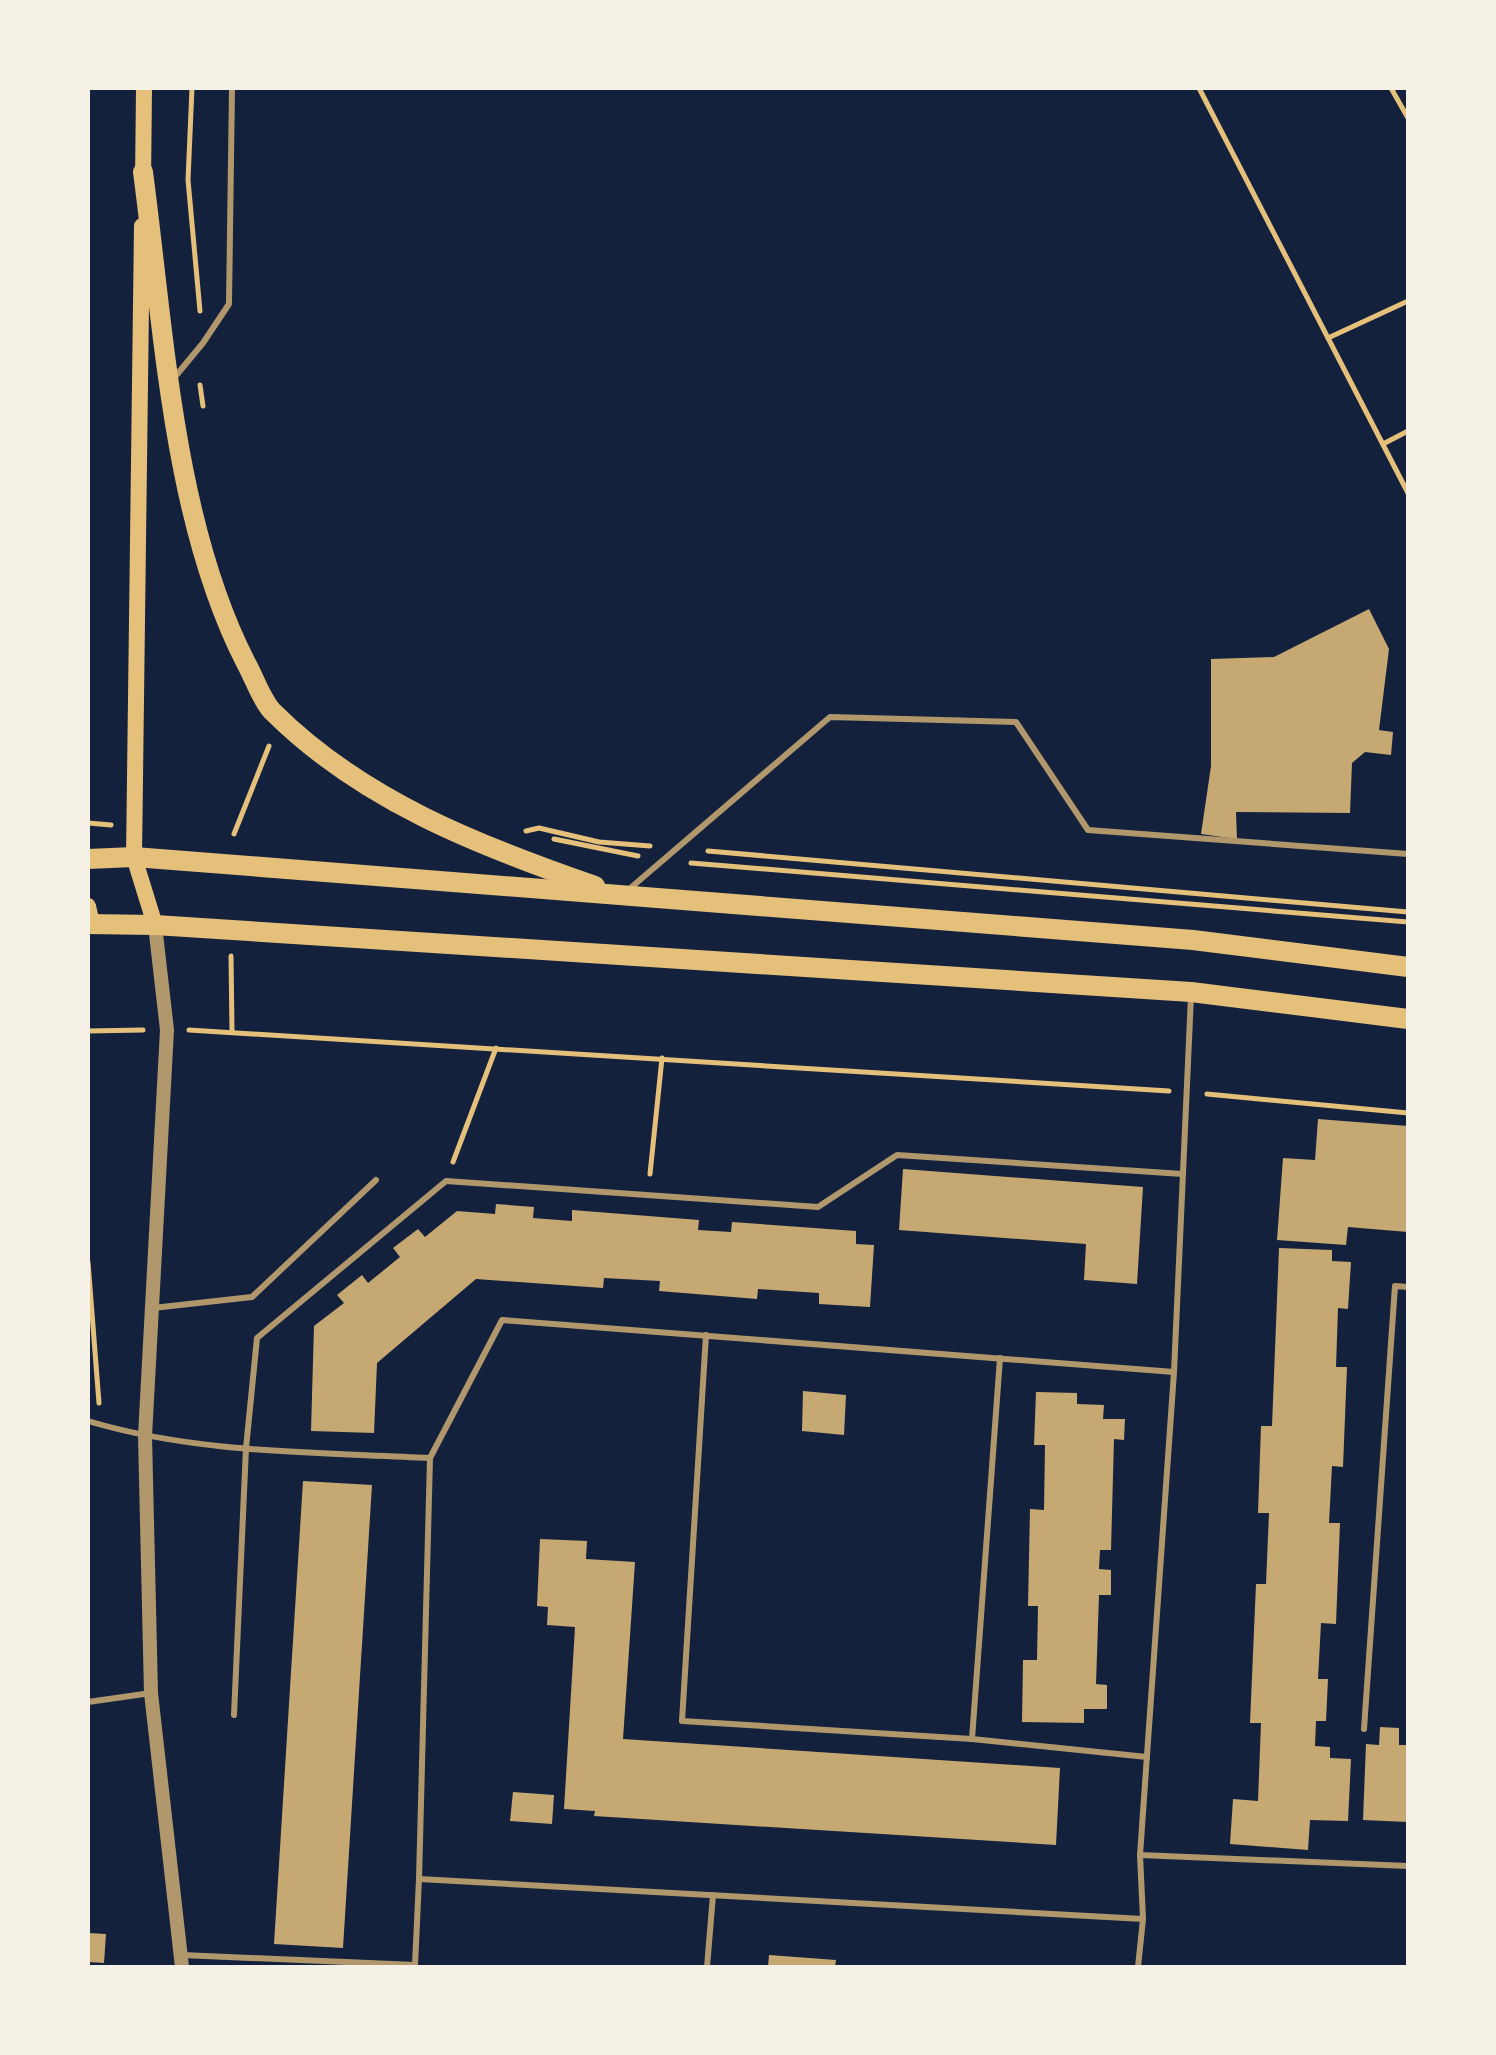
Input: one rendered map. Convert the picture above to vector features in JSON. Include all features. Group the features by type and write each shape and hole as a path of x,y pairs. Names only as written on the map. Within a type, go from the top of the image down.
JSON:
{"main road":[{"path":"144,88 134,857 155,925"},
{"path":"143,172 171,381 196,533 236,642 270,709 393,802 491,851 621,896"},
{"path":"88,859 134,857 1193,940 1408,967"},
{"path":"89,918 155,925 1191,992 1408,1019"}],"street":[{"path":"155,925 167,1030 145,1436 151,1693 182,1961"}],"lane":[{"path":"171,381 203,343 229,304 232,88"},
{"path":"621,896 830,717 1016,722 1088,830 1408,854"},
{"path":"1138,1967 1143,1919 1140,1855 1174,1372 1191,992"},
{"path":"234,1715 246,1448 257,1338 446,1181 818,1207 897,1155 1183,1174"},
{"path":"153,1308 252,1297 376,1180"},
{"path":"1364,1729 1395,1286 1408,1287"},
{"path":"182,1961 415,1966 430,1458 502,1320 1174,1372"},
{"path":"706,1335 682,1721 972,1739 1147,1757"},
{"path":"972,1739 1000,1358"},
{"path":"88,1421 145,1436 246,1448 430,1458"},
{"path":"88,1702 151,1693"},
{"path":"1140,1855 1408,1866"},
{"path":"419,1879 1143,1919"},
{"path":"707,1967 713,1895"}],"path":[{"path":"192,88 188,180 203,343"},
{"path":"1199,88 1408,493"},
{"path":"1391,88 1408,118"},
{"path":"1328,338 1408,301"},
{"path":"1383,444 1408,431"},
{"path":"234,834 280,717"},
{"path":"1408,912 599,842 539,828 519,832 662,860 1408,922"},
{"path":"88,1031 167,1030 662,1058 1187,1093 1408,1113"},
{"path":"446,1181 496,1048"},
{"path":"648,1195 662,1058"},
{"path":"88,1262 101,1424"}],"building":[{"path":"1369,609 1389,649 1379,730 1393,732 1391,755 1365,752 1352,763 1350,813 1236,812 1237,839 1201,834 1211,766 1211,659 1274,657"},
{"path":"1318,1119 1408,1126 1408,1232 1348,1227 1346,1245 1277,1240 1283,1158 1315,1160"},
{"path":"903,1169 1143,1187 1137,1284 1084,1280 1086,1244 899,1230"},
{"path":"496,1204 534,1207 533,1218 572,1221 572,1210 699,1220 698,1230 731,1232 732,1222 856,1231 856,1244 874,1245 870,1307 819,1304 819,1293 758,1289 757,1299 659,1291 660,1281 604,1278 603,1288 476,1279 377,1363 374,1433 311,1431 314,1326 344,1303 337,1295 362,1275 368,1283 400,1257 393,1248 418,1229 425,1237 457,1211 495,1214"},
{"path":"1279,1248 1332,1250 1332,1261 1351,1262 1348,1309 1338,1308 1336,1367 1347,1367 1343,1467 1332,1466 1329,1523 1340,1523 1336,1624 1321,1623 1318,1679 1328,1679 1326,1721 1316,1721 1315,1746 1330,1747 1330,1758 1351,1759 1348,1821 1310,1820 1308,1850 1230,1844 1233,1799 1258,1801 1261,1723 1250,1723 1256,1584 1266,1584 1269,1513 1258,1513 1261,1426 1272,1426"},
{"path":"803,1391 846,1395 844,1435 802,1431"},
{"path":"1036,1392 1077,1393 1077,1404 1104,1405 1103,1419 1125,1419 1124,1440 1114,1439 1111,1550 1100,1550 1099,1569 1111,1570 1111,1595 1099,1595 1096,1684 1107,1685 1107,1709 1084,1709 1084,1723 1022,1722 1023,1660 1037,1660 1038,1606 1028,1606 1030,1509 1044,1510 1045,1445 1034,1445"},
{"path":"303,1481 372,1485 343,1948 274,1944"},
{"path":"540,1539 587,1541 586,1559 635,1562 623,1739 1060,1768 1056,1845 594,1816 595,1811 564,1809 575,1627 547,1625 548,1607 537,1606"},
{"path":"1380,1727 1399,1728 1399,1745 1408,1745 1408,1822 1363,1820 1366,1744 1379,1745"},
{"path":"513,1792 554,1795 552,1824 510,1821"},
{"path":"88,1933 106,1934 104,1963 88,1962"},
{"path":"769,1955 836,1960 835,1967 768,1967"}]}
